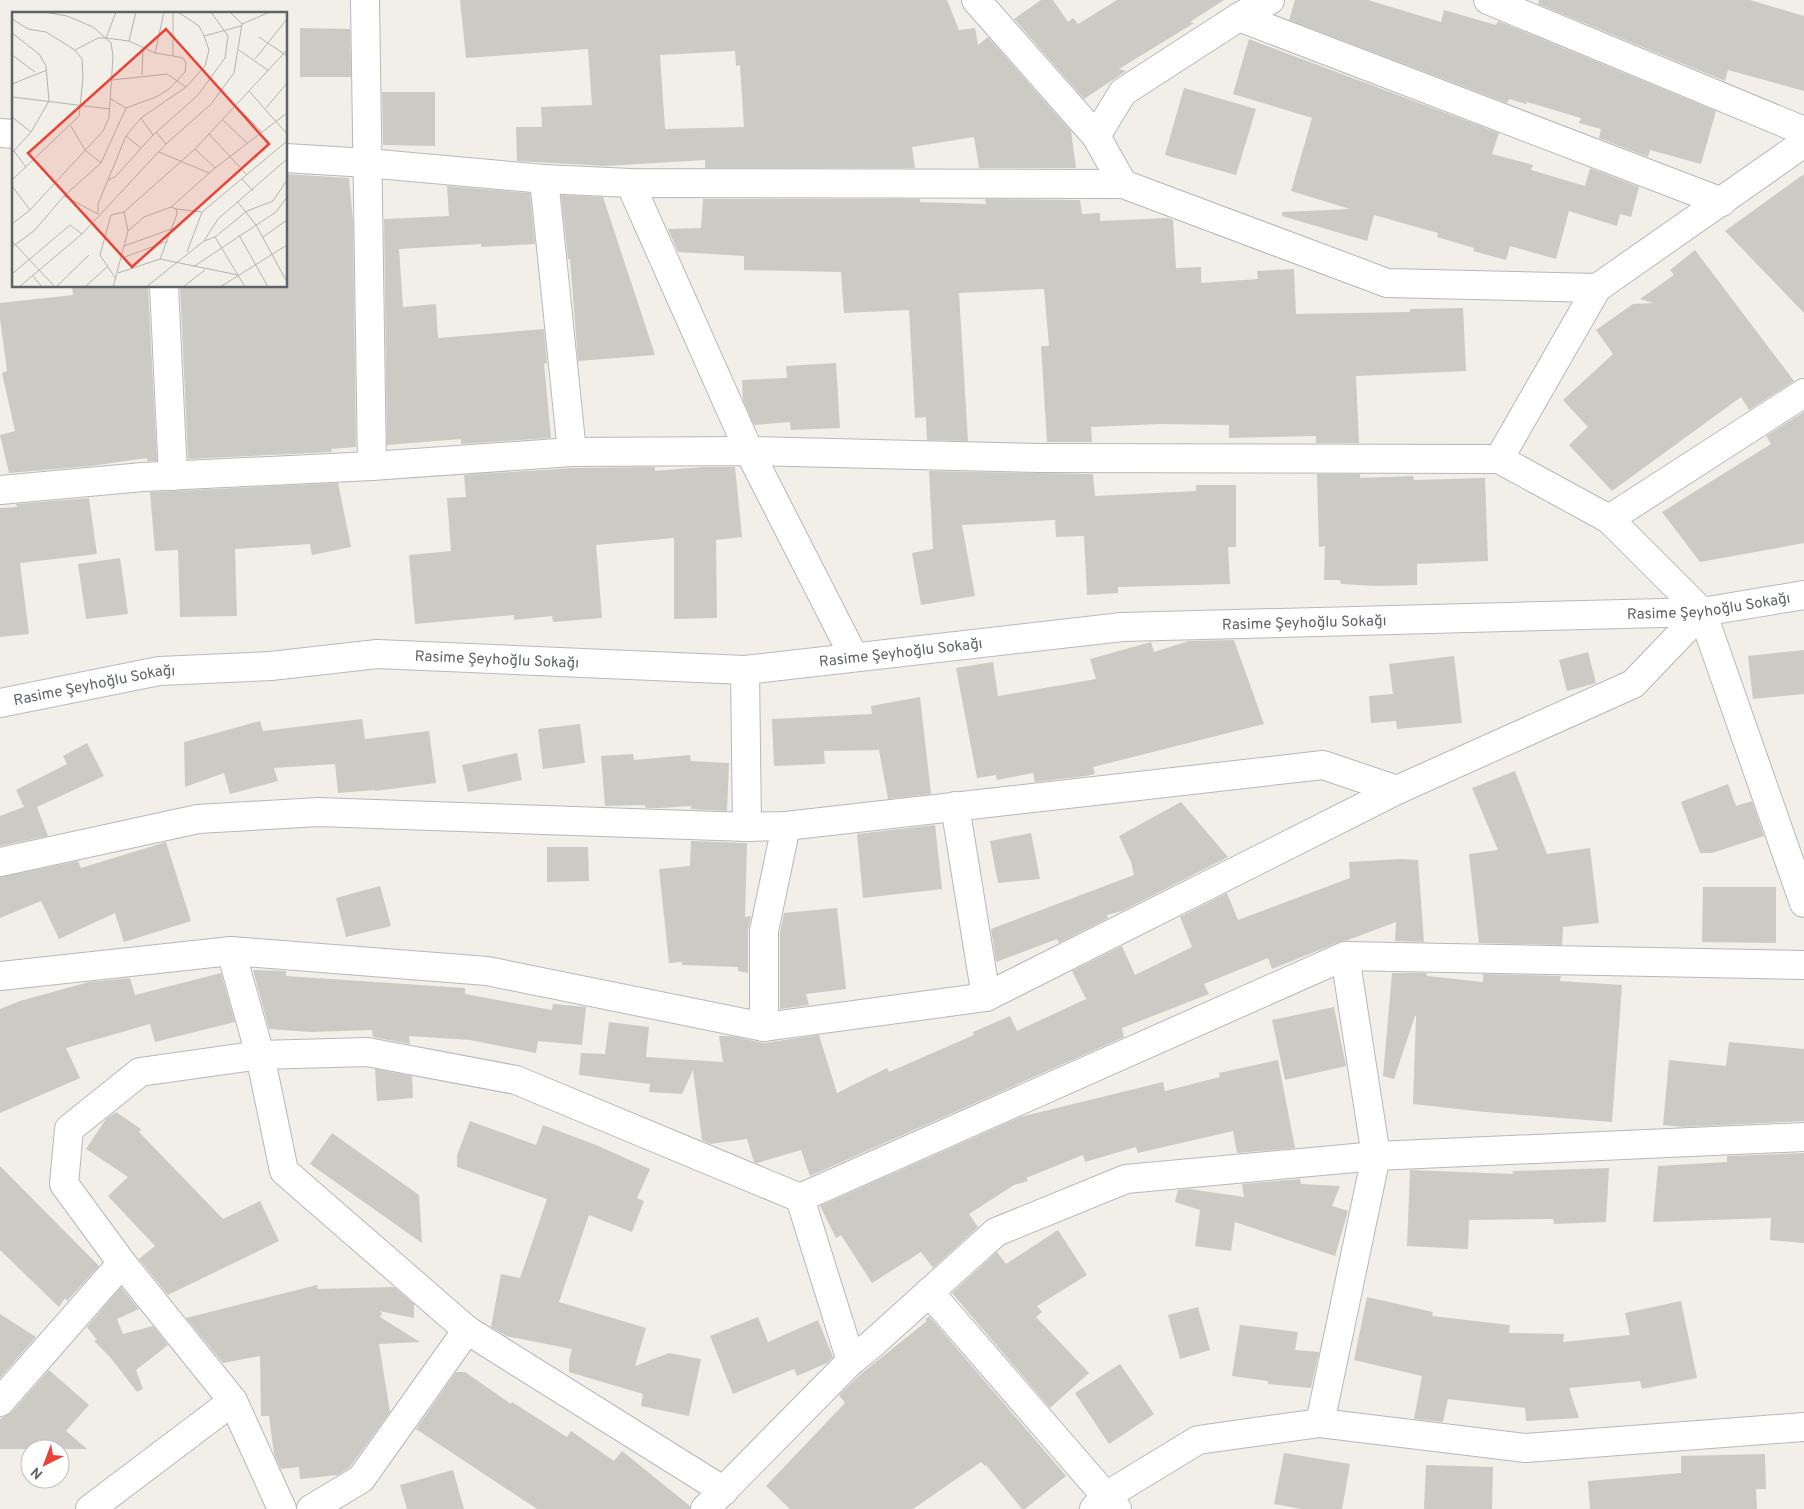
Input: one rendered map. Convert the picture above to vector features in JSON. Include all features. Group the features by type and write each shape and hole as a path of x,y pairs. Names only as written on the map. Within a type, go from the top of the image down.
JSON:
{"street":[{"path":"365,0 372,466"},
{"path":"976,0 1096,136 1123,184"},
{"path":"1096,136 1123,92 1239,16 1270,0"},
{"path":"1488,0 1804,131"},
{"path":"1239,16 1722,202"},
{"path":"1498,459 1597,288 1804,143"},
{"path":"288,158 544,179 630,183 1123,184 1387,283 1597,288"},
{"path":"544,179 572,452"},
{"path":"630,183 749,452 854,657"},
{"path":"164,288 174,476"},
{"path":"1609,519 1804,393"},
{"path":"0,490 174,476 372,466 572,452 749,452 1040,458 1498,459 1609,519 1702,612 1804,903"},
{"name":"Rasime Şeyhoğlu Sokağı","path":"0,703 159,671 271,666 377,654 745,670 1122,627 1702,612 1804,596"},
{"path":"0,976 232,951 487,971 764,1027 986,997 1398,790 1633,684 1702,612"},
{"path":"745,670 747,827"},
{"path":"0,862 198,819 318,812 747,827 786,826 1323,765 1398,790"},
{"path":"955,806 986,997"},
{"path":"764,1027 764,931 786,826"},
{"path":"232,951 260,1055 284,1171 467,1330 715,1500 851,1361 996,1232 1126,1179 1376,1156 1804,1137"},
{"path":"282,1509 234,1401 122,1263 64,1184 69,1129 140,1072 260,1055 367,1052 516,1080 800,1198 1345,956 1804,965"},
{"path":"1320,1424 1376,1156 1345,956"},
{"path":"800,1198 851,1361"},
{"path":"0,1402 122,1263"},
{"path":"930,1292 1106,1505 1198,1440 1320,1424 1526,1448 1804,1427"},
{"path":"311,1509 361,1479 467,1330"},
{"path":"90,1509 234,1401"}],"building":[{"path":"460,0 947,0 959,30 975,28 978,45 988,37 1071,131 1076,168 979,168 974,137 912,147 915,168 705,168 705,160 606,166 517,161 516,127 542,127 541,107 592,105 588,49 466,58","holes":["735,51 736,66 740,65 744,127 665,129 660,55"]},
{"path":"1041,0 1053,0 1068,22 1073,18 1078,24 1117,0 1224,0 1190,22 1194,23 1119,69 1126,71 1084,99 1014,19"},
{"path":"1295,0 1368,0 1441,22 1444,10 1496,25 1498,21 1716,111 1701,164 1650,150 1648,157 1599,138 1601,129 1579,123 1581,118 1527,102 1526,104 1509,99 1507,103 1289,20"},
{"path":"1539,0 1750,0 1804,16 1804,91 1728,70 1725,81 1538,4"},
{"path":"300,28 350,29 351,77 300,77"},
{"path":"1249,39 1499,133 1492,154 1533,165 1531,170 1585,186 1590,168 1639,187 1631,217 1620,214 1617,226 1569,211 1556,259 1510,246 1506,260 1473,251 1474,248 1437,237 1438,233 1374,215 1367,241 1282,216 1282,212 1350,209 1291,191 1312,118 1233,94"},
{"path":"1184,88 1256,109 1236,175 1165,155"},
{"path":"382,92 435,92 435,146 383,145"},
{"path":"288,174 349,178 353,221 356,447 331,449 332,452 188,459 180,288 288,288"},
{"path":"1804,174 1804,313 1725,231"},
{"path":"447,186 530,193 535,244 481,247 481,244 399,249 403,307 436,304 438,338 544,329 547,363 544,364 551,438 461,444 461,439 387,445 384,219 449,216"},
{"path":"561,195 603,197 655,355 578,361 570,259 568,259"},
{"path":"703,199 920,199 920,202 986,204 985,199 1080,200 1082,214 1100,213 1100,221 1168,218 1173,220 1176,268 1201,267 1201,283 1258,279 1257,271 1294,269 1296,314 1410,312 1410,309 1463,308 1466,371 1356,376 1359,443 1316,443 1316,436 1229,438 1229,425 1160,424 1091,427 1092,442 1047,442 1041,346 1049,346 1044,289 959,293 968,441 927,440 926,417 915,418 909,310 844,313 841,272 744,270 744,256 678,252 668,229 701,228"},
{"path":"1695,250 1794,381 1749,410 1741,397 1612,491 1569,445 1588,427 1563,400 1613,354 1596,330 1633,304 1654,303 1640,299 1674,275 1670,270"},
{"path":"72,288 148,288 157,461 147,461 147,458 91,466 9,473 0,435 15,431 2,373 7,371 0,319 0,303 73,295"},
{"path":"836,363 840,428 791,430 790,422 754,425 743,400 742,380 787,378 786,366"},
{"path":"1804,412 1804,543 1700,562 1662,512 1771,444 1766,436"},
{"path":"655,467 655,471 702,467 735,467 742,537 716,540 717,618 674,619 674,538 596,545 602,618 553,622 552,616 514,620 514,615 415,624 409,555 451,551 447,498 466,497 464,475 573,468"},
{"path":"929,471 1093,474 1095,496 1196,491 1196,485 1236,485 1236,547 1228,547 1230,584 1118,587 1118,593 1087,595 1084,536 1056,537 1055,520 962,525 975,596 921,605 912,553 933,549"},
{"path":"1317,474 1360,474 1360,478 1413,476 1414,480 1485,478 1488,561 1417,564 1417,585 1376,586 1341,584 1340,580 1324,580 1325,546 1319,547"},
{"path":"338,483 351,547 312,555 310,544 235,549 237,616 180,617 178,550 155,551 150,492"},
{"path":"89,498 97,554 20,563 29,634 0,637 0,508 17,507 16,504"},
{"path":"120,558 128,614 86,619 78,564"},
{"path":"1234,640 1264,724 1093,767 1095,774 1086,776 1035,782 1033,773 997,780 996,775 977,778 956,668 993,662 998,696 1096,679 1090,659 1151,642 1154,652 1189,641"},
{"path":"1804,650 1804,694 1753,699 1748,656"},
{"path":"1588,652 1596,683 1567,691 1559,660"},
{"path":"1454,656 1462,723 1397,729 1396,721 1371,723 1369,696 1393,694 1389,664"},
{"path":"920,697 931,794 888,799 879,750 824,751 825,764 774,766 772,719 872,714 871,706"},
{"path":"362,719 365,739 429,731 436,783 375,791 338,793 335,764 274,768 278,781 230,794 224,773 185,787 184,742 260,721 263,731"},
{"path":"580,724 585,763 543,769 538,729"},
{"path":"87,743 104,776 37,807 48,836 0,846 0,816 24,807 16,790 67,764 63,756"},
{"path":"517,753 522,780 468,792 462,765"},
{"path":"633,754 634,760 690,755 691,761 729,763 727,811 691,809 691,806 646,808 645,805 605,806 601,756"},
{"path":"1515,771 1547,854 1590,848 1599,923 1563,927 1562,945 1479,943 1469,854 1498,850 1472,788"},
{"path":"1728,784 1736,806 1752,801 1764,836 1712,853 1700,853 1681,802"},
{"path":"1181,802 1228,857 1122,911 1107,915 1108,918 1059,943 1057,939 996,962 991,929 1134,875 1131,862 1119,836"},
{"path":"935,825 942,889 863,898 857,834"},
{"path":"1031,833 1040,879 998,883 990,841"},
{"path":"691,841 747,843 745,917 751,916 748,931 748,973 738,971 738,967 682,965 682,962 669,963 659,869 690,866"},
{"path":"166,842 191,921 124,942 115,913 59,939 41,901 0,918 0,877 78,861 81,868"},
{"path":"547,847 588,847 589,881 547,882"},
{"path":"1418,860 1424,942 1395,941 1396,922 1339,942 1272,969 1268,958 1204,984 1209,994 1122,1028 1124,1037 810,1176 801,1150 757,1163 754,1162 747,1139 710,1144 702,1140 693,1070 682,1094 649,1092 650,1084 579,1075 581,1053 605,1054 609,1022 649,1027 646,1057 723,1062 719,1036 731,1036 764,1043 819,1035 837,1093 887,1068 889,1072 974,1035 973,1032 1010,1016 1017,1031 1086,999 1072,971 1122,946 1135,975 1192,947 1180,917 1227,893 1238,920 1350,878 1349,862"},
{"path":"380,886 391,926 346,937 336,898"},
{"path":"1703,887 1776,887 1776,943 1702,942"},
{"path":"837,908 846,989 806,994 809,1005 780,1009 780,933 784,913"},
{"path":"253,970 286,971 286,976 465,988 465,994 552,1010 553,1004 586,1007 582,1045 538,1041 536,1053 470,1040 409,1036 410,1044 373,1037 372,1030 310,1032 269,1029"},
{"path":"221,973 235,1022 155,1042 150,1024 66,1048 80,1078 0,1113 0,1009 20,1001 89,982 130,978 135,995"},
{"path":"1392,973 1426,973 1427,976 1483,982 1483,974 1561,976 1560,981 1622,985 1612,1122 1413,1104 1416,1016 1394,1079 1383,1076"},
{"path":"1334,1007 1346,1066 1285,1080 1272,1020"},
{"path":"1729,1042 1804,1049 1804,1121 1683,1127 1663,1125 1669,1060 1726,1066"},
{"path":"1278,1060 1295,1148 1237,1153 1233,1131 1138,1153 1136,1147 1085,1162 1083,1155 1026,1178 1028,1181 1014,1185 969,1214 978,1227 933,1268 921,1252 872,1283 841,1235 836,1238 820,1206 1020,1117 1163,1082 1165,1091 1220,1077 1219,1073"},
{"path":"375,1069 412,1076 413,1098 377,1101"},
{"path":"116,1112 141,1129 139,1132 223,1219 260,1201 279,1241 168,1295 139,1259 155,1246 108,1196 128,1177 86,1149 106,1119"},
{"path":"470,1121 536,1145 543,1125 596,1145 650,1169 637,1198 644,1201 632,1232 589,1215 559,1302 646,1328 635,1366 669,1353 701,1359 689,1416 641,1406 643,1394 569,1372 569,1360 572,1349 506,1336 491,1327 501,1274 520,1278 547,1199 457,1167 457,1155"},
{"path":"332,1133 419,1195 422,1243 310,1164"},
{"path":"1804,1153 1804,1243 1770,1240 1771,1218 1653,1222 1658,1166 1727,1162 1727,1156"},
{"path":"0,1166 99,1266 67,1301 65,1298 59,1307 0,1250"},
{"path":"1609,1168 1606,1222 1554,1224 1553,1219 1469,1220 1468,1249 1407,1246 1410,1170 1513,1174 1513,1171"},
{"path":"1300,1179 1301,1184 1340,1186 1332,1206 1348,1211 1335,1256 1235,1222 1231,1251 1195,1246 1200,1210 1175,1202 1178,1190 1189,1189 1244,1197 1242,1184"},
{"path":"1058,1230 1087,1275 1037,1306 1042,1312 1036,1317 1089,1373 1050,1408 952,1293 997,1252 1006,1264"},
{"path":"317,1285 318,1289 394,1287 414,1304 414,1318 379,1311 382,1313 380,1317 420,1342 379,1344 390,1412 349,1468 338,1475 300,1479 299,1467 281,1469 274,1454 269,1416 261,1416 260,1356 223,1363 186,1318"},
{"path":"121,1287 139,1309 117,1319 123,1334 153,1326 168,1345 136,1370 143,1389 137,1392 110,1357 94,1341 97,1340 87,1327"},
{"path":"1367,1297 1433,1312 1432,1316 1510,1325 1509,1333 1564,1334 1563,1342 1630,1335 1625,1313 1681,1301 1697,1378 1642,1389 1640,1381 1569,1388 1579,1418 1526,1421 1525,1408 1448,1399 1443,1422 1414,1419 1422,1376 1354,1360"},
{"path":"1198,1307 1210,1350 1180,1359 1168,1315"},
{"path":"0,1314 36,1337 0,1378"},
{"path":"929,1316 1066,1476 1025,1509 1022,1509 986,1465 981,1462 913,1509 790,1509 766,1486 845,1403 839,1395 862,1373 927,1321 925,1320"},
{"path":"758,1317 768,1342 818,1320 833,1357 827,1363 797,1376 794,1369 733,1394 710,1336"},
{"path":"1240,1325 1298,1332 1295,1350 1319,1352 1311,1388 1268,1384 1268,1381 1232,1376"},
{"path":"1120,1364 1154,1414 1109,1444 1075,1393"},
{"path":"49,1370 89,1405 66,1431 87,1449 70,1449 70,1439 20,1439 20,1449 0,1449 0,1419 12,1412"},
{"path":"456,1372 465,1372 511,1404 512,1402 567,1437 571,1431 614,1461 622,1451 690,1506 690,1509 537,1509 416,1429"},
{"path":"1284,1453 1350,1464 1342,1509 1302,1509 1274,1504"},
{"path":"1765,1454 1766,1489 1756,1489 1757,1509 1590,1509 1588,1481 1681,1473 1681,1456"},
{"path":"1426,1465 1493,1467 1492,1509 1424,1509"},
{"path":"453,1470 464,1509 407,1509 400,1485"}]}
